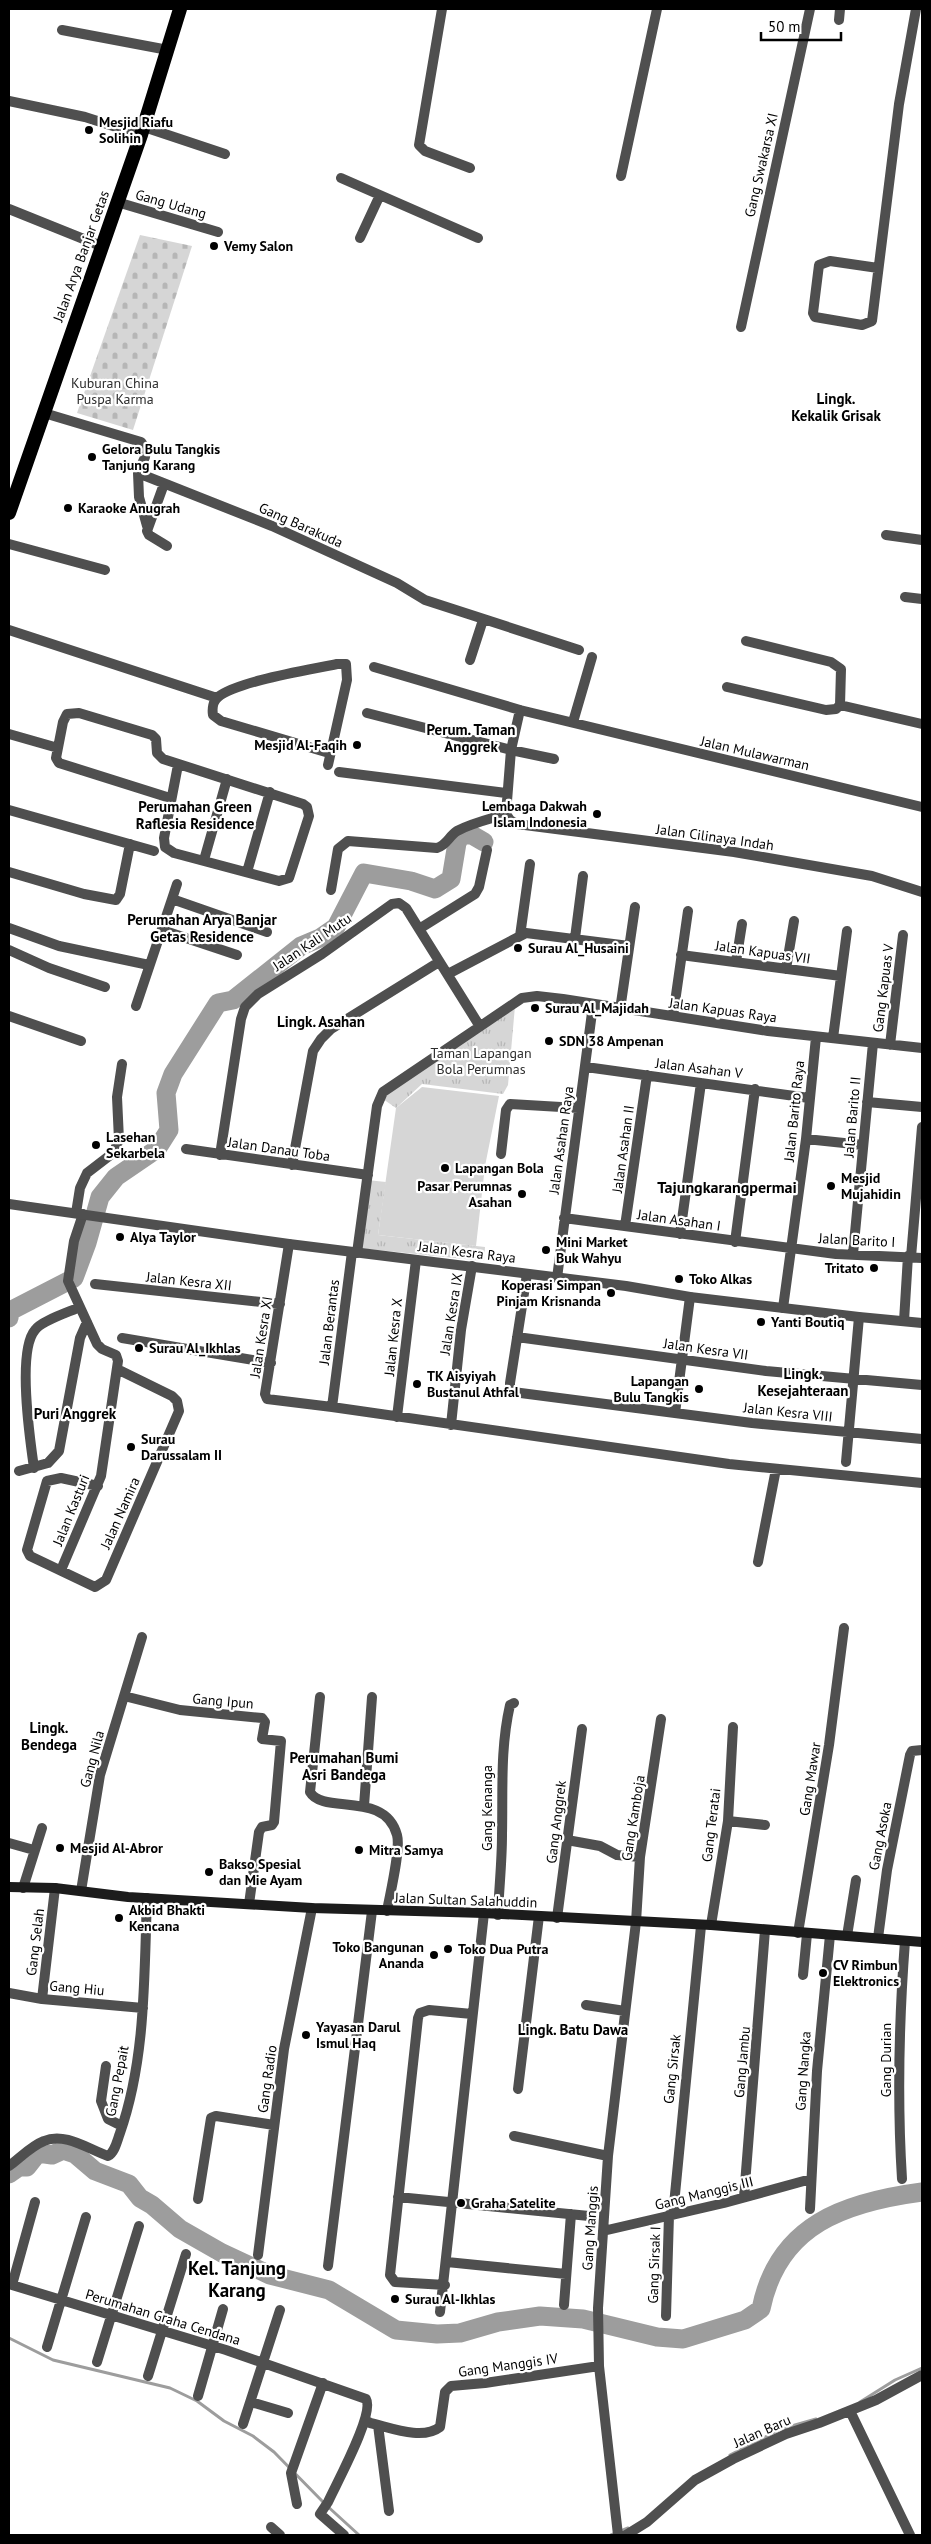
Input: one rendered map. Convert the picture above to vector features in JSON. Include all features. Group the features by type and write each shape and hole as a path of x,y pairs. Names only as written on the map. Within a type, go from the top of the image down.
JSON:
{"highway":[{"name":"Jalan Arya Banjar Getas","path":"9,513 142,131 180,9"}],"main road":[{"name":"Jalan Sultan Salahuddin","path":"9,1888 55,1888 147,1898 312,1908 539,1916 706,1925 922,1942"}],"street":[{"path":"442,9 420,145 425,151 470,168"},
{"path":"622,176 657,9"},
{"name":"Gang Swakarsa XI","path":"741,327 810,9"},
{"path":"838,20 840,9"},
{"path":"878,268 830,261 822,262 819,265 814,316 818,319 862,325 872,321 899,104 916,9"},
{"path":"62,30 168,50"},
{"path":"9,101 78,115 225,154"},
{"path":"340,178 478,238"},
{"path":"360,238 380,195"},
{"name":"Gang Udang","path":"117,202 218,232"},
{"path":"9,209 101,246"},
{"path":"44,413 141,442 146,449 143,463 138,473 139,498 149,535 167,546"},
{"name":"Gang Barakuda","path":"138,473 272,526 396,583 425,600 579,650"},
{"path":"148,526 164,484"},
{"path":"886,535 922,540"},
{"path":"9,544 105,570"},
{"path":"905,597 922,599"},
{"path":"470,660 483,620"},
{"path":"9,630 217,698 249,684 337,664 346,664 348,667 347,680 329,753 328,765"},
{"path":"727,687 826,710 836,709 840,705 842,672 839,667 831,662 746,641"},
{"path":"577,723 592,657"},
{"name":"Jalan Mulawarman","path":"374,667 520,710 922,807"},
{"path":"217,698 212,712 221,721 329,753"},
{"path":"840,705 922,724"},
{"path":"331,890 338,849 348,840 437,848 444,846 455,832 467,826 506,814 506,793 511,750 520,710"},
{"path":"170,798 62,765 56,758 65,717 70,713 79,713 152,735 156,739 160,756 178,765 304,804 309,812 289,878 279,881 174,853 165,847 164,838 170,798 178,765"},
{"path":"368,713 511,750 554,759"},
{"path":"9,734 58,748"},
{"path":"339,772 506,793"},
{"path":"204,860 227,779"},
{"path":"247,872 270,792"},
{"path":"9,810 154,851"},
{"name":"Jalan Cilinaya Indah","path":"506,814 510,820 517,824 743,854 872,876 922,892"},
{"path":"9,872 84,894 116,900 120,894 130,844"},
{"path":"419,929 475,894 480,887 487,850"},
{"path":"520,936 530,864"},
{"path":"575,938 583,876"},
{"path":"136,1006 177,884"},
{"path":"172,899 266,932"},
{"name":"Jalan Kali Mutu","path":"220,1155 241,1019 249,1002 258,994 322,954 394,903 405,906 479,1025"},
{"path":"620,1010 634,907"},
{"path":"673,1016 688,911"},
{"path":"786,969 794,921"},
{"path":"736,962 742,924"},
{"path":"9,928 59,946 149,964"},
{"path":"162,930 237,955"},
{"path":"833,1038 847,931"},
{"path":"448,974 530,932 629,946"},
{"name":"Gang Kapuas V","path":"890,1045 903,935"},
{"path":"9,950 49,968 105,987"},
{"name":"Jalan Kapuas VII","path":"681,955 841,976"},
{"path":"292,1165 311,1060 316,1044 331,1029 439,962"},
{"name":"Jalan Kapuas Raya","path":"355,1252 377,1106 382,1092 479,1025 522,998 537,996 620,1010 816,1037 922,1048"},
{"name":"Jalan Asahan Raya","path":"557,1278 593,1005"},
{"path":"9,1016 81,1041"},
{"name":"Jalan Barito Raya","path":"783,1308 806,1139 816,1037"},
{"name":"Jalan Barito II","path":"853,1254 873,1043"},
{"path":"117,1369 117,1357 99,1346 70,1286 69,1274 74,1241 84,1214 80,1188 87,1173 113,1152 120,1140 117,1097 122,1064"},
{"name":"Jalan Asahan V","path":"586,1067 809,1098"},
{"name":"Jalan Asahan II","path":"625,1226 647,1075"},
{"path":"680,1234 701,1082"},
{"path":"735,1242 755,1089"},
{"path":"867,1102 922,1107"},
{"path":"501,1154 506,1110 510,1104 578,1108"},
{"path":"904,1321 922,1126"},
{"path":"806,1139 863,1145"},
{"name":"Jalan Danau Toba","path":"186,1149 368,1175"},
{"name":"Jalan Kesra Raya","path":"9,1204 289,1244 626,1286 690,1297 859,1318 922,1323"},
{"name":"Jalan Asahan I","path":"564,1218 790,1249"},
{"name":"Jalan Kesra XI","path":"289,1244 266,1394 267,1399 333,1401"},
{"name":"Jalan Barito I","path":"790,1249 922,1258"},
{"name":"Jalan Berantas","path":"333,1401 355,1252"},
{"name":"Jalan Kesra X","path":"397,1417 416,1260"},
{"name":"Jalan Kesra IX","path":"451,1425 461,1330 472,1266"},
{"path":"517,1336 527,1274"},
{"name":"Jalan Kesra XII","path":"95,1284 280,1304"},
{"path":"675,1413 690,1297"},
{"path":"34,1468 25,1394 27,1357 32,1335 40,1325 80,1307"},
{"path":"846,1462 855,1379 859,1318"},
{"path":"19,1471 34,1468 51,1461 59,1450 80,1338 87,1322"},
{"name":"Jalan Kesra VII","path":"517,1336 766,1371 922,1385"},
{"name":"Jalan Kesra VIII","path":"517,1336 510,1383 510,1390 513,1392 849,1433 922,1439"},
{"path":"122,1338 271,1363"},
{"name":"Jalan Kasturi","path":"61,1570 98,1486 117,1369"},
{"name":"Jalan Namira","path":"61,1570 91,1587 99,1586 106,1580 179,1408 177,1401 172,1396 117,1369"},
{"path":"333,1401 397,1417 515,1432 729,1464 922,1483"},
{"path":"758,1562 776,1469"},
{"path":"61,1570 30,1556 27,1550 43,1488 49,1479 58,1478 98,1486"},
{"name":"Gang Mawar","path":"803,1975 803,1933 844,1628"},
{"name":"Gang Nila","path":"81,1891 100,1774 142,1637"},
{"name":"Gang Ipun","path":"124,1696 180,1710 262,1718 265,1722 261,1738 281,1741 282,1757 274,1822 272,1825 262,1827 259,1832 249,1904"},
{"path":"320,1697 310,1792 314,1798 321,1802 364,1806 383,1815 392,1825 398,1836 387,1911"},
{"path":"364,1806 372,1697"},
{"name":"Gang Kenanga","path":"498,1915 502,1835 501,1759 507,1716 510,1705 514,1703"},
{"name":"Gang Kamboja","path":"636,1922 640,1857 661,1719"},
{"name":"Gang Teratai","path":"706,1925 728,1821 733,1728"},
{"name":"Gang Anggrek","path":"557,1918 582,1729"},
{"name":"Gang Asoka","path":"878,1938 886,1870 910,1755 912,1751 922,1750"},
{"path":"728,1821 765,1825"},
{"path":"22,1888 42,1828"},
{"path":"567,1840 600,1846 617,1855 640,1857"},
{"path":"9,1843 34,1850"},
{"path":"847,1936 856,1880"},
{"name":"Gang Selah","path":"42,1999 55,1888"},
{"name":"Gang Pepait","path":"9,2166 44,2141 54,2139 70,2141 109,2155 113,2151 122,2126 133,2081 143,2008 147,1898"},
{"name":"Gang Radio","path":"258,2255 284,2049 312,1908"},
{"path":"328,2266 372,1911"},
{"path":"440,2312 484,1914"},
{"path":"518,2089 539,1916"},
{"name":"Gang Manggis","path":"620,2532 599,2366 597,2332 608,2156 636,1922"},
{"name":"Gang Sirsak","path":"671,2215 706,1925"},
{"name":"Gang Jambu","path":"744,2197 765,1930"},
{"name":"Gang Nangka","path":"810,2209 817,2062 830,1935"},
{"name":"Gang Durian","path":"902,2179 899,2131 899,2023 905,1941"},
{"name":"Gang Hiu","path":"9,1993 42,1999 143,2008"},
{"path":"586,2005 625,2012"},
{"path":"444,2285 396,2282 390,2277 398,2197 416,2029 420,2013 429,2010 472,2014"},
{"path":"106,2066 101,2102 108,2119 122,2126"},
{"path":"198,2199 212,2117 274,2125"},
{"path":"514,2136 608,2156"},
{"name":"Gang Manggis III","path":"603,2231 811,2179"},
{"path":"398,2197 589,2216"},
{"name":"Perumahan Graha Cendana","path":"35,2202 10,2288 62,2301 212,2346 366,2399 368,2403 366,2420"},
{"path":"564,2304 571,2214"},
{"name":"Gang Sirsak I","path":"666,2316 671,2215"},
{"path":"47,2347 86,2217"},
{"path":"97,2362 139,2226"},
{"path":"148,2376 186,2254"},
{"path":"447,2262 566,2274"},
{"path":"198,2396 223,2309"},
{"path":"243,2424 280,2310"},
{"name":"Gang Manggis IV","path":"366,2420 378,2425 413,2432 430,2431 440,2427 445,2392 451,2386 485,2384 599,2366"},
{"name":"Jalan Baru","path":"620,2532 647,2522 695,2480 765,2443 850,2411 922,2375"},
{"path":"297,2504 292,2468 323,2384"},
{"path":"251,2402 288,2413"},
{"path":"850,2411 910,2535"},
{"path":"344,2535 321,2516 321,2512 328,2502 366,2420"},
{"path":"378,2425 389,2510"},
{"path":"271,2527 280,2535"}],"green space":[{"name":"Kuburan China Puspa Karma","path":"140,235 192,246 133,430 77,413"},
{"name":"Taman Lapangan Bola Perumnas","path":"515,1006 508,1085 503,1094 422,1084 396,1108 380,1097"},
{"path":"422,1087 499,1096 485,1166 476,1246 378,1235 396,1108"},
{"path":"367,1180 386,1182 378,1235 485,1247 484,1261 358,1248"}],"waterway":[{"path":"9,1318 10,1311 74,1278 87,1243 100,1197 116,1177 157,1149 169,1130 166,1093 173,1074 218,1003 233,1000 301,946 320,938 336,927 364,873 411,881 435,889 451,879 457,843 461,835 472,835 484,842"},
{"path":"9,2174 19,2167 27,2167 38,2153 52,2155 63,2150 75,2154 95,2171 129,2184 140,2198 152,2205 180,2229 222,2253 270,2275 329,2290 396,2330 437,2334 460,2333 498,2322 540,2316 583,2319 657,2337 683,2339 745,2320 761,2309 770,2280 783,2256 799,2237 819,2222 842,2211 867,2203 894,2196 922,2192"},
{"path":"9,2338 53,2360 170,2388 197,2401 224,2421 253,2436 274,2452 325,2504 359,2535"},
{"path":"860,2402 895,2380 922,2368"},
{"path":"730,2455 781,2429 816,2419"},
{"path":"611,2535 628,2528"}],"place":[{"name":"Mesjid Riafu Solihin","path":"89,130"},
{"name":"Vemy Salon","path":"214,246"},
{"name":"Gelora Bulu Tangkis Tanjung Karang","path":"92,457"},
{"name":"Karaoke Anugrah","path":"68,508"},
{"name":"Mesjid Al-Faqih","path":"357,745"},
{"name":"Lembaga Dakwah Islam Indonesia","path":"597,814"},
{"name":"Surau Al_Husaini","path":"518,948"},
{"name":"Surau Al_Majidah","path":"535,1008"},
{"name":"SDN 38 Ampenan","path":"549,1041"},
{"name":"Lasehan Sekarbela","path":"96,1145"},
{"name":"Lapangan Bola","path":"445,1168"},
{"name":"Mesjid Mujahidin","path":"831,1186"},
{"name":"Pasar Perumnas Asahan","path":"522,1194"},
{"name":"Alya Taylor","path":"120,1237"},
{"name":"Mini Market Buk Wahyu","path":"546,1250"},
{"name":"Tritato","path":"874,1268"},
{"name":"Toko Alkas","path":"679,1279"},
{"name":"Koperasi Simpan Pinjam Krisnanda","path":"611,1293"},
{"name":"Yanti Boutiq","path":"761,1322"},
{"name":"Surau Al_Ikhlas","path":"139,1348"},
{"name":"TK Aisyiyah Bustanul Athfal","path":"417,1384"},
{"name":"Lapangan Bulu Tangkis","path":"699,1389"},
{"name":"Surau Darussalam II","path":"131,1447"},
{"name":"Mesjid Al-Abror","path":"60,1848"},
{"name":"Mitra Samya","path":"359,1850"},
{"name":"Bakso Spesial dan Mie Ayam","path":"209,1872"},
{"name":"Akbid Bhakti Kencana","path":"119,1918"},
{"name":"Toko Dua Putra","path":"448,1949"},
{"name":"Toko Bangunan Ananda","path":"434,1955"},
{"name":"CV Rimbun Elektronics","path":"823,1973"},
{"name":"Yayasan Darul Ismul Haq","path":"306,2035"},
{"name":"Graha Satelite","path":"461,2203"},
{"name":"Surau Al-Ikhlas","path":"395,2299"}],"district":[{"name":"Lingk. Kekalik Grisak","path":"836,406"},
{"name":"Perum. Taman Anggrek","path":"471,738"},
{"name":"Perumahan Green Raflesia Residence","path":"195,814"},
{"name":"Perumahan Arya Banjar Getas Residence","path":"202,928"},
{"name":"Lingk. Asahan","path":"321,1021"},
{"name":"Tajungkarangpermai","path":"727,1187"},
{"name":"Lingk. Kesejahteraan","path":"803,1382"},
{"name":"Puri Anggrek","path":"75,1413"},
{"name":"Lingk. Bendega","path":"49,1736"},
{"name":"Perumahan Bumi Asri Bandega","path":"344,1766"},
{"name":"Lingk. Batu Dawa","path":"573,2029"},
{"name":"Kel. Tanjung Karang","path":"237,2279"}]}
